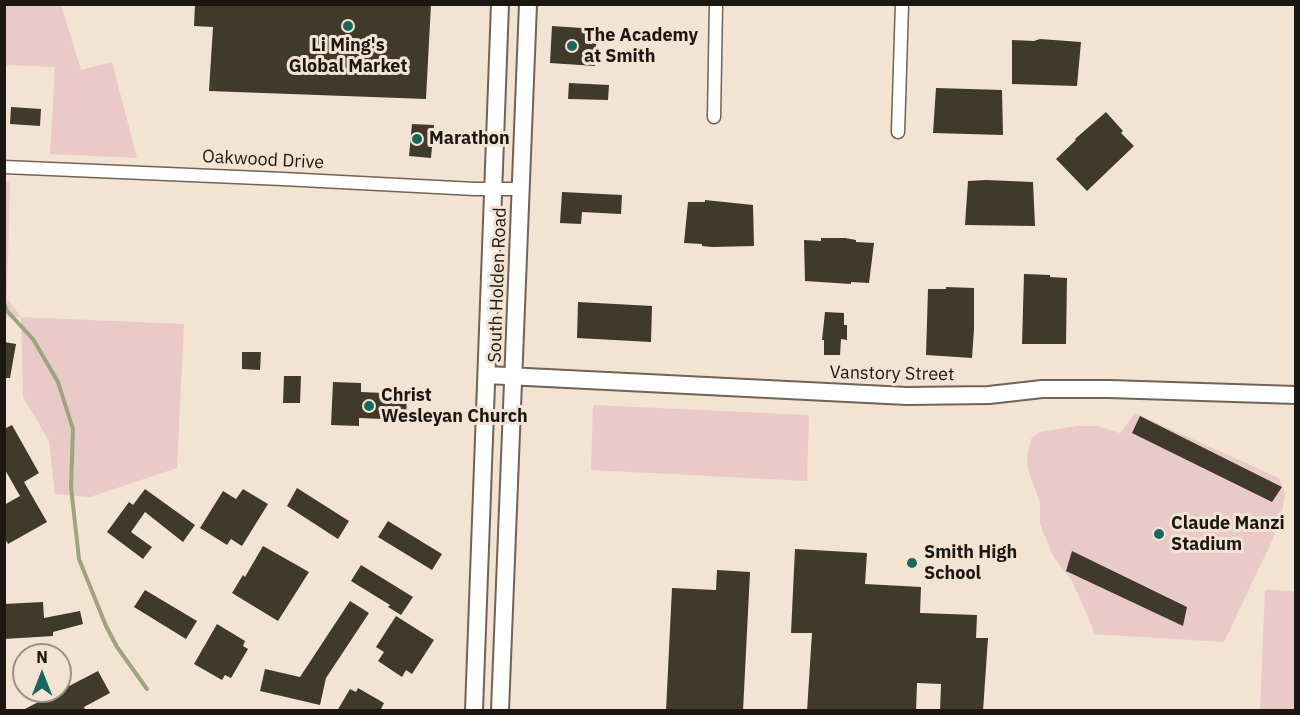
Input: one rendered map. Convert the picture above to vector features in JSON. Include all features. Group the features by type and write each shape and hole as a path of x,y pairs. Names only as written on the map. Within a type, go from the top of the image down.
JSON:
{"main road":[{"name":"South Holden Road","path":"474,711 500,4"},
{"name":"South Holden Road","path":"501,711 528,4"},
{"name":"Vanstory Street","path":"487,375 907,396 989,395 1042,389 1296,395"}],"street":[{"path":"714,117 716,4"},
{"path":"898,132 902,4"},
{"name":"Oakwood Drive","path":"4,167 493,190 520,189"}],"shaded area":[{"path":"5,4 61,5 81,70 112,62 137,158 50,154 55,67 5,65"},
{"path":"5,181 10,181 7,298 21,317 5,317"},
{"path":"21,317 184,324 177,468 90,497 55,494 49,441 23,397"},
{"path":"593,405 809,415 807,481 591,470"},
{"name":"Claude Manzi Stadium","path":"1135,413 1279,478 1285,493 1282,512 1271,543 1224,642 1093,634 1093,628 1072,581 1053,556 1040,524 1040,502 1028,470 1027,457 1031,439 1040,432 1078,426 1098,426 1120,433"},
{"path":"1265,590 1295,591 1295,710 1260,710"}],"building":[{"path":"195,4 431,4 426,99 209,91 213,27 194,26"},
{"path":"552,26 597,29 595,66 550,63"},
{"path":"1040,39 1081,42 1077,86 1012,84 1012,40"},
{"path":"569,83 609,85 608,100 568,99"},
{"path":"936,88 1002,90 1003,135 933,133"},
{"path":"11,107 41,109 40,126 10,124"},
{"path":"1106,112 1134,146 1087,191 1056,159"},
{"path":"412,124 434,125 431,158 409,156"},
{"path":"968,181 1033,182 1035,226 965,225"},
{"path":"562,192 622,195 621,214 582,212 581,224 560,223"},
{"path":"705,200 753,205 754,246 712,247 684,243 688,202 705,202"},
{"path":"821,238 845,238 856,240 856,242 874,243 869,283 805,281 804,240 821,241"},
{"path":"1024,274 1067,278 1066,344 1022,344"},
{"path":"946,287 974,288 972,358 926,355 928,289 946,289"},
{"path":"578,302 652,306 651,342 577,338"},
{"path":"825,312 844,313 847,340 841,339 840,355 824,355 824,340 822,340"},
{"path":"4,342 16,344 10,378 4,378"},
{"path":"242,352 261,352 260,370 242,369"},
{"path":"284,376 301,376 300,403 283,403"},
{"name":"Christ Wesleyan Church","path":"333,382 361,383 361,392 407,394 406,420 359,418 359,426 331,425"},
{"path":"1140,416 1282,487 1272,502 1132,433"},
{"path":"12,425 39,473 24,482 47,522 8,544 4,537 4,505 20,496 4,468 4,429"},
{"path":"297,488 349,521 338,539 287,506"},
{"path":"145,489 195,525 183,542 145,512 131,532 152,547 143,559 107,532 129,502 133,505"},
{"path":"243,489 268,504 242,546 231,539 227,545 200,528 223,491 236,499"},
{"path":"388,521 442,554 432,570 378,537"},
{"path":"263,546 309,572 278,621 232,593 243,575 245,577"},
{"path":"795,549 867,553 865,584 921,587 920,613 977,615 976,638 988,638 983,711 940,711 941,684 917,683 916,711 807,711 812,633 791,633"},
{"path":"1072,551 1187,607 1183,626 1066,571"},
{"path":"361,565 413,597 401,615 388,607 390,605 351,581"},
{"path":"717,570 750,572 743,711 666,711 672,588 716,590"},
{"path":"145,590 197,621 186,639 134,607"},
{"path":"350,601 369,613 326,678 320,705 260,691 265,669 300,677"},
{"path":"43,602 44,618 80,611 83,624 53,632 53,636 4,639 4,604"},
{"path":"396,616 434,640 412,674 406,670 402,677 378,661 384,652 376,647"},
{"path":"217,624 245,641 243,646 248,649 231,678 225,675 222,680 194,664"},
{"path":"98,671 110,693 84,707 86,711 21,711 36,703 72,703 72,685"},
{"path":"358,688 384,703 380,711 337,711 350,689 356,692"}],"waterway":[{"path":"4,303 7,311 33,339 58,382 73,429 71,487 79,559 106,626 117,647 147,689"}],"place":[{"name":"Li Ming's Global Market","path":"348,26"},
{"name":"The Academy at Smith","path":"572,46"},
{"name":"Marathon","path":"417,139"},
{"name":"Christ Wesleyan Church","path":"369,406"},
{"name":"Claude Manzi Stadium","path":"1159,534"},
{"name":"Smith High School","path":"912,563"}]}
